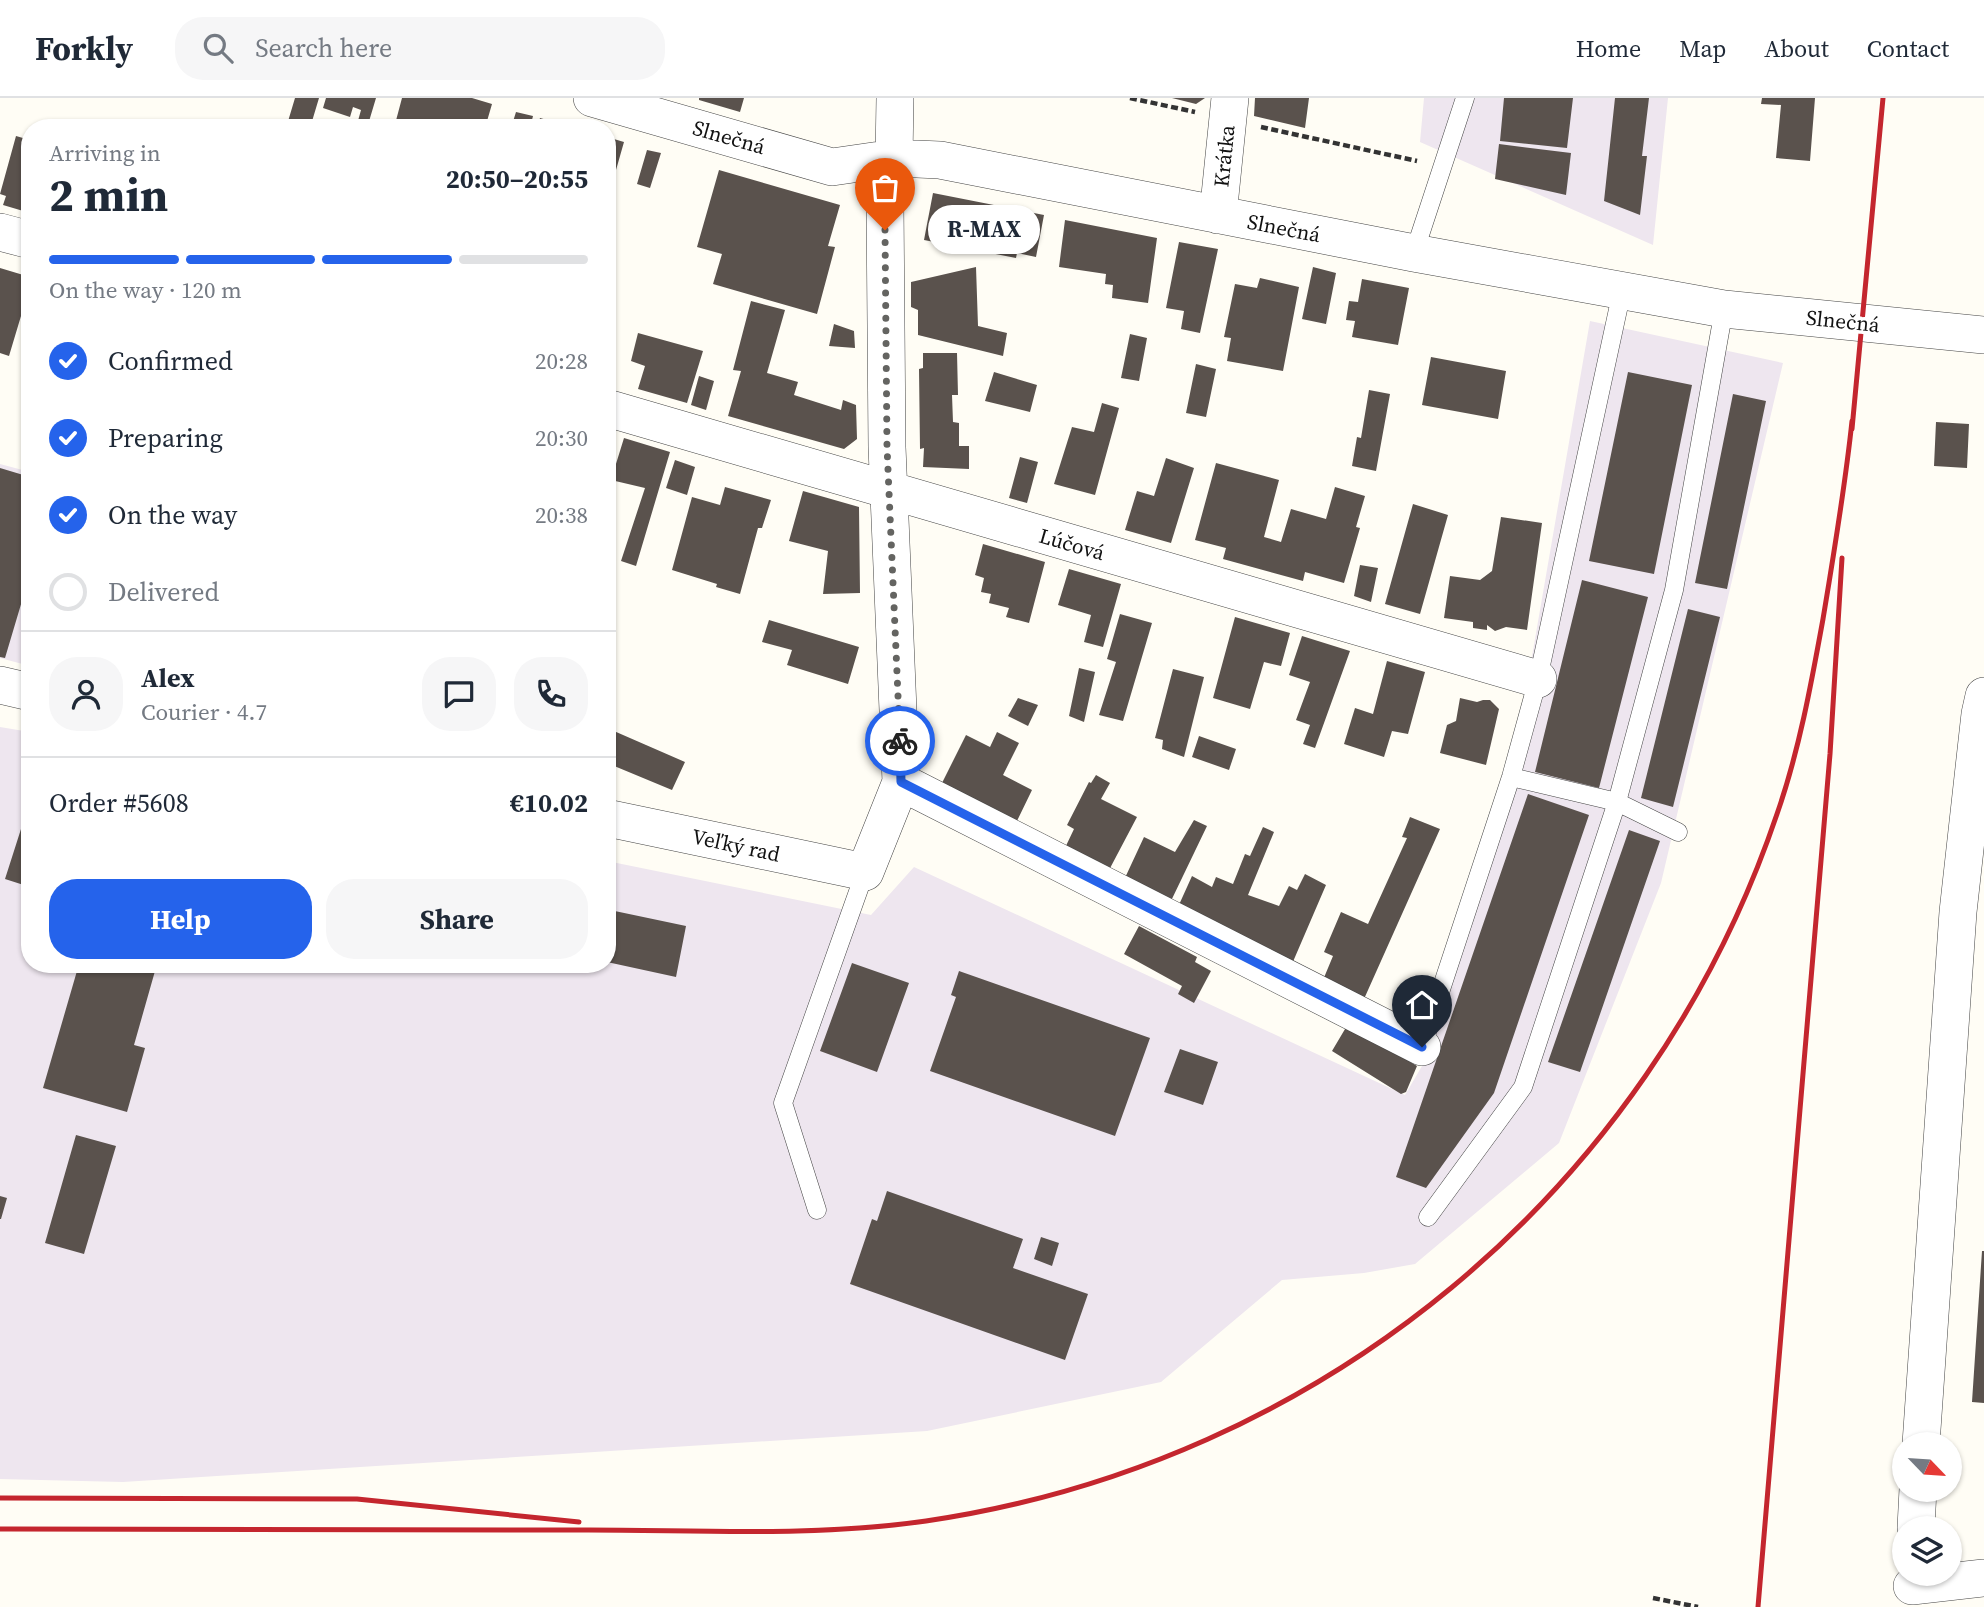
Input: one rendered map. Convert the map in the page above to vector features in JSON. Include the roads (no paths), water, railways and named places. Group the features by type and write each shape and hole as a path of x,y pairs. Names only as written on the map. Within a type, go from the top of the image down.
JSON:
{"street":[{"name":"Slnečná","path":"592,98 832,167 894,158 940,160 1622,292 1724,309 1984,335"},
{"path":"865,872 901,782 889,490 885,204 886,187 894,158 895,98"},
{"name":"Krátka","path":"1218,215 1229,109"},
{"path":"0,232 21,238"},
{"name":"Lúčová","path":"616,411 1538,678"},
{"path":"0,685 21,690"},
{"path":"1922,1432 1958,912 1976,815 1980,714 1984,696"},
{"path":"901,782 1422,1047"},
{"name":"Veľký rad","path":"616,820 865,872"},
{"path":"1911,1589 1984,1578"}],"lane":[{"path":"1413,253 1465,98"},
{"path":"1422,1047 1511,777 1538,678 1622,292"},
{"path":"1428,1217 1523,1087 1617,802 1674,590 1724,309"},
{"path":"1511,777 1617,802 1678,832"},
{"path":"817,1210 783,1103 865,872"}],"railway":[{"path":"1852,429 1883,98"},
{"path":"0,1529 758,1532 884,1526 926,1521 1071,1489 1208,1439 1335,1371 1452,1288 1556,1189 1646,1076 1720,951 1777,814 1798,742 1823,619 1852,421"},
{"path":"1758,1607 1830,754 1842,558"},
{"path":"0,1498 357,1499 579,1522"}],"place":[{"name":"R-MAX","path":"885,230"}]}
